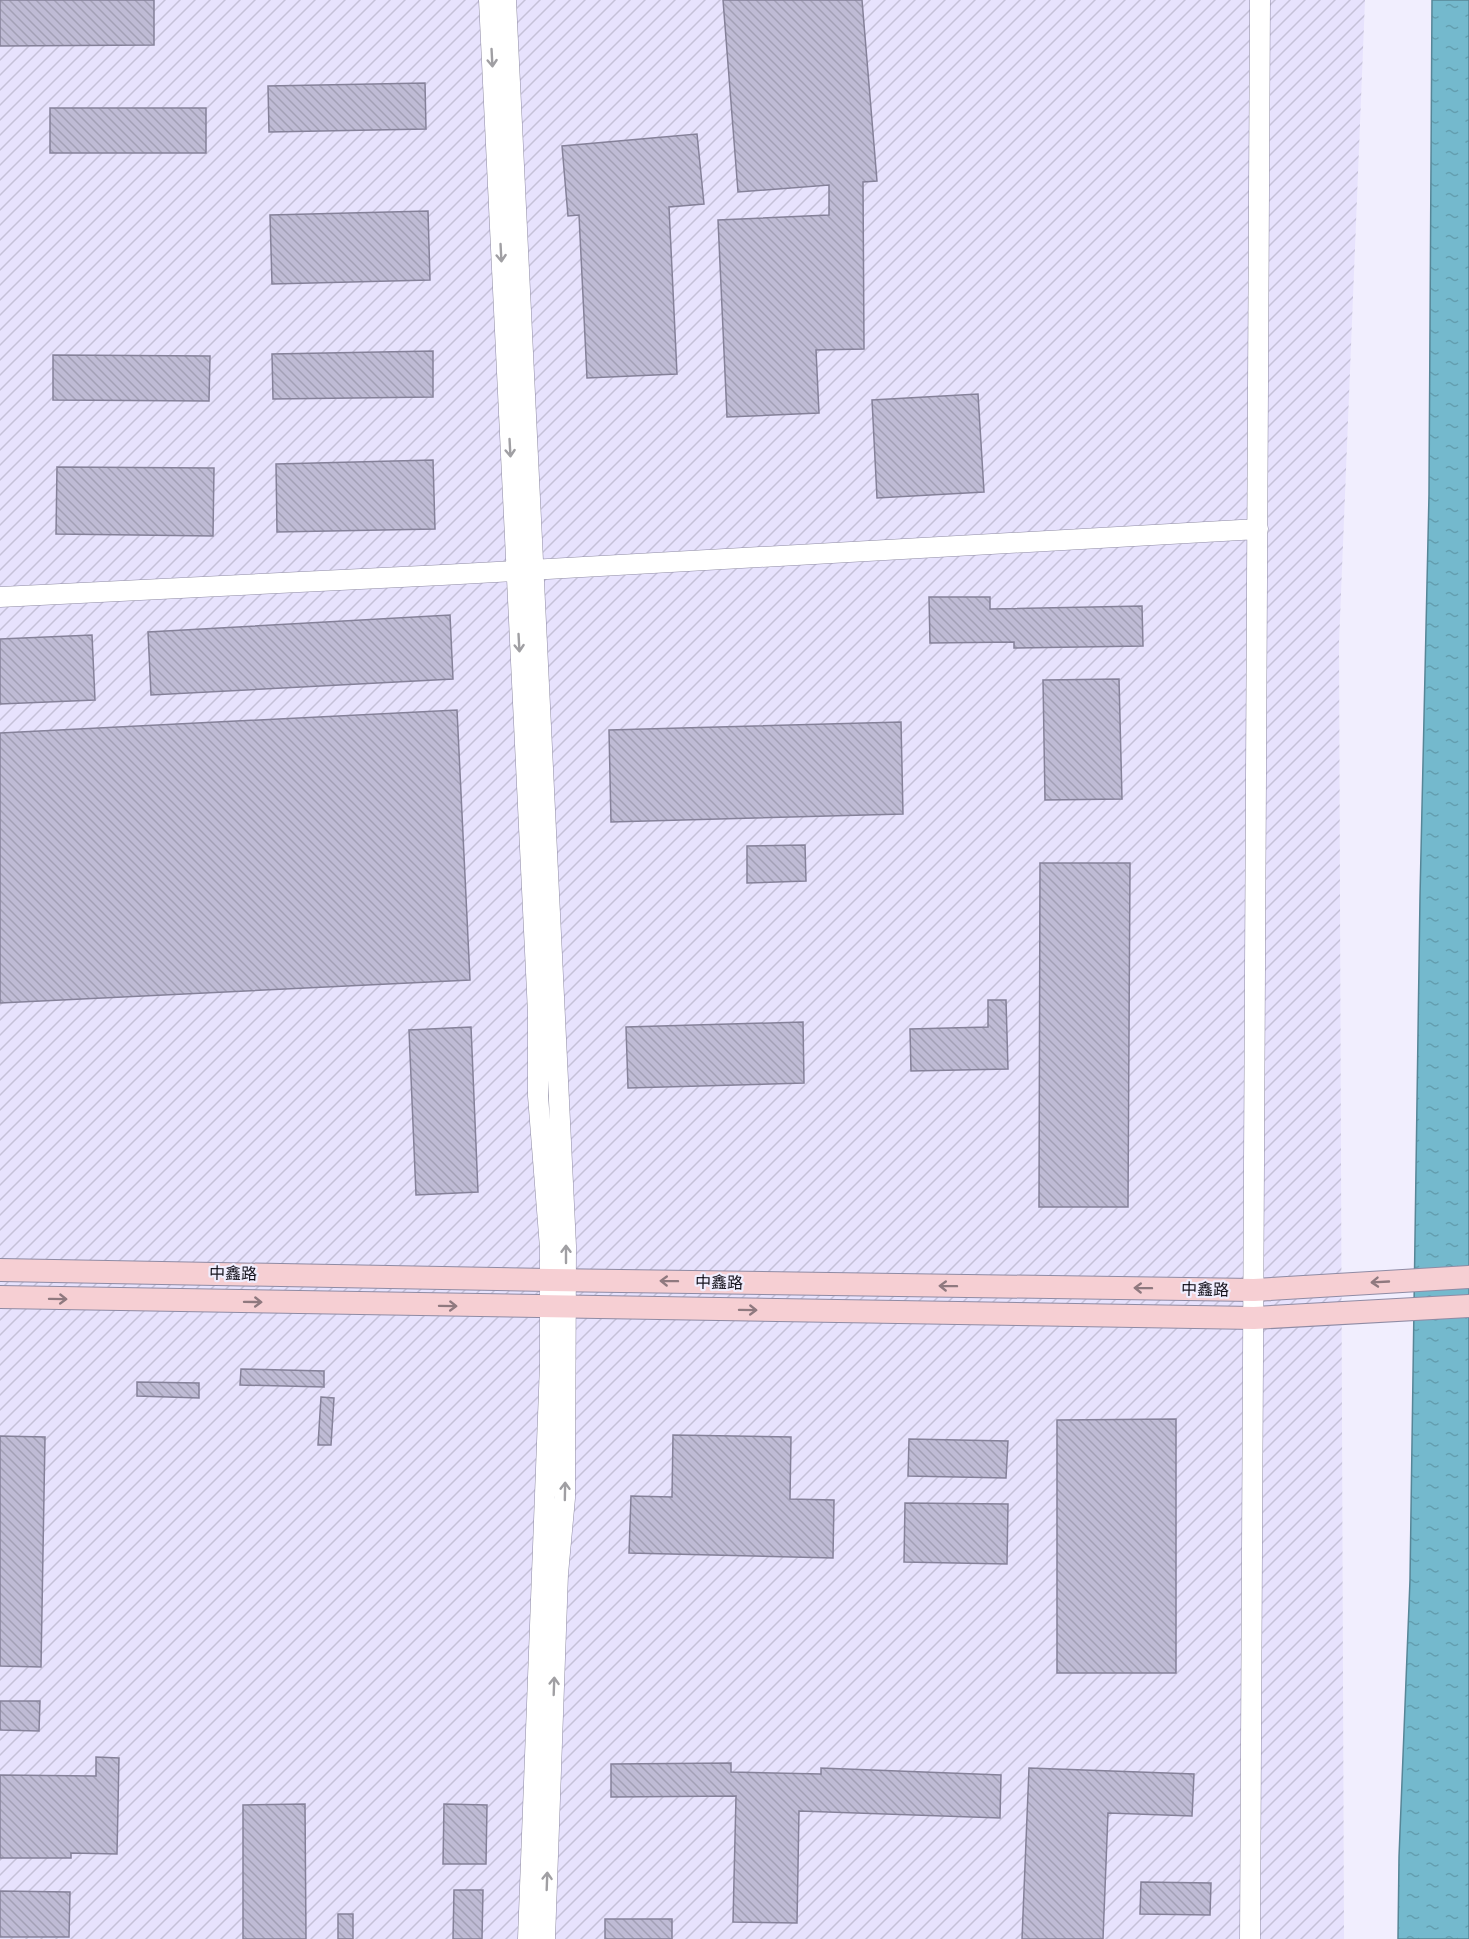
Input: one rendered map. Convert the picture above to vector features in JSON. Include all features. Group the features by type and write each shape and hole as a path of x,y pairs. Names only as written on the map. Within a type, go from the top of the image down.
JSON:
{"main road":[{"name":"中鑫路","path":"0,1270 1254,1290 1465,1277"},
{"name":"中鑫路","path":"0,1298 1254,1318 1465,1306"}],"street":[{"path":"489,0 565,1223 558,1280 565,1498 558,1574 545,1939"},
{"path":"506,0 524,571"},
{"path":"1250,1939 1260,0"},
{"path":"0,597 524,571 1258,528"},
{"path":"528,1939 550,1364 558,1307"}],"shaded area":[{"path":"0,0 1365,0 1339,643 1344,1939 0,1939"}],"water":[{"path":"1432,0 1469,0 1469,1939 1398,1939 1410,1580 1420,897 1429,494"}],"building":[{"path":"0,0 154,0 154,45 0,46"},
{"path":"723,0 862,0 877,181 863,182 864,349 816,350 819,413 727,417 718,220 829,215 829,185 738,192"},
{"path":"425,83 426,129 269,132 268,86"},
{"path":"50,108 206,108 206,153 50,153"},
{"path":"697,134 704,204 669,207 677,374 587,378 579,215 568,216 562,146"},
{"path":"428,211 430,280 272,284 270,215"},
{"path":"433,351 433,397 273,399 272,354"},
{"path":"53,355 210,356 209,401 53,400"},
{"path":"978,394 984,492 877,498 872,400"},
{"path":"433,460 435,529 277,532 276,464"},
{"path":"57,467 214,468 213,536 56,534"},
{"path":"929,597 990,597 990,609 1142,606 1143,646 1014,648 1014,642 930,643"},
{"path":"450,615 453,679 151,695 148,632"},
{"path":"92,635 95,700 0,704 0,639"},
{"path":"1119,679 1122,799 1045,800 1043,680"},
{"path":"457,710 470,980 0,1003 0,733"},
{"path":"901,722 903,814 611,822 609,730"},
{"path":"805,845 806,881 747,883 747,846"},
{"path":"1040,863 1130,863 1128,1207 1039,1207"},
{"path":"988,1000 1006,1000 1008,1069 911,1071 910,1029 988,1027"},
{"path":"803,1022 804,1083 628,1088 626,1027"},
{"path":"471,1027 478,1192 416,1195 409,1030"},
{"path":"241,1369 324,1371 324,1387 240,1385"},
{"path":"137,1382 199,1383 199,1398 137,1396"},
{"path":"321,1397 334,1398 331,1445 318,1445"},
{"path":"1176,1419 1176,1673 1057,1673 1057,1420"},
{"path":"673,1435 791,1437 790,1499 834,1500 833,1558 629,1553 631,1496 672,1497"},
{"path":"0,1436 45,1437 41,1667 0,1666"},
{"path":"909,1439 1008,1441 1006,1478 908,1476"},
{"path":"905,1503 1008,1504 1007,1564 904,1562"},
{"path":"0,1701 40,1701 39,1731 0,1730"},
{"path":"96,1757 119,1758 117,1854 71,1853 71,1858 0,1858 0,1775 96,1776"},
{"path":"731,1763 731,1772 821,1774 821,1768 1001,1775 1000,1818 799,1811 797,1923 733,1922 736,1796 611,1797 611,1764"},
{"path":"1029,1768 1194,1774 1192,1816 1108,1813 1103,1939 1022,1939"},
{"path":"305,1804 306,1939 243,1939 243,1805"},
{"path":"444,1804 487,1805 486,1864 443,1864"},
{"path":"1141,1882 1211,1883 1210,1915 1140,1914"},
{"path":"454,1890 483,1890 482,1939 453,1939"},
{"path":"0,1891 70,1892 69,1937 0,1937"},
{"path":"338,1914 353,1914 353,1939 338,1939"},
{"path":"605,1919 672,1919 672,1939 605,1939"}]}
